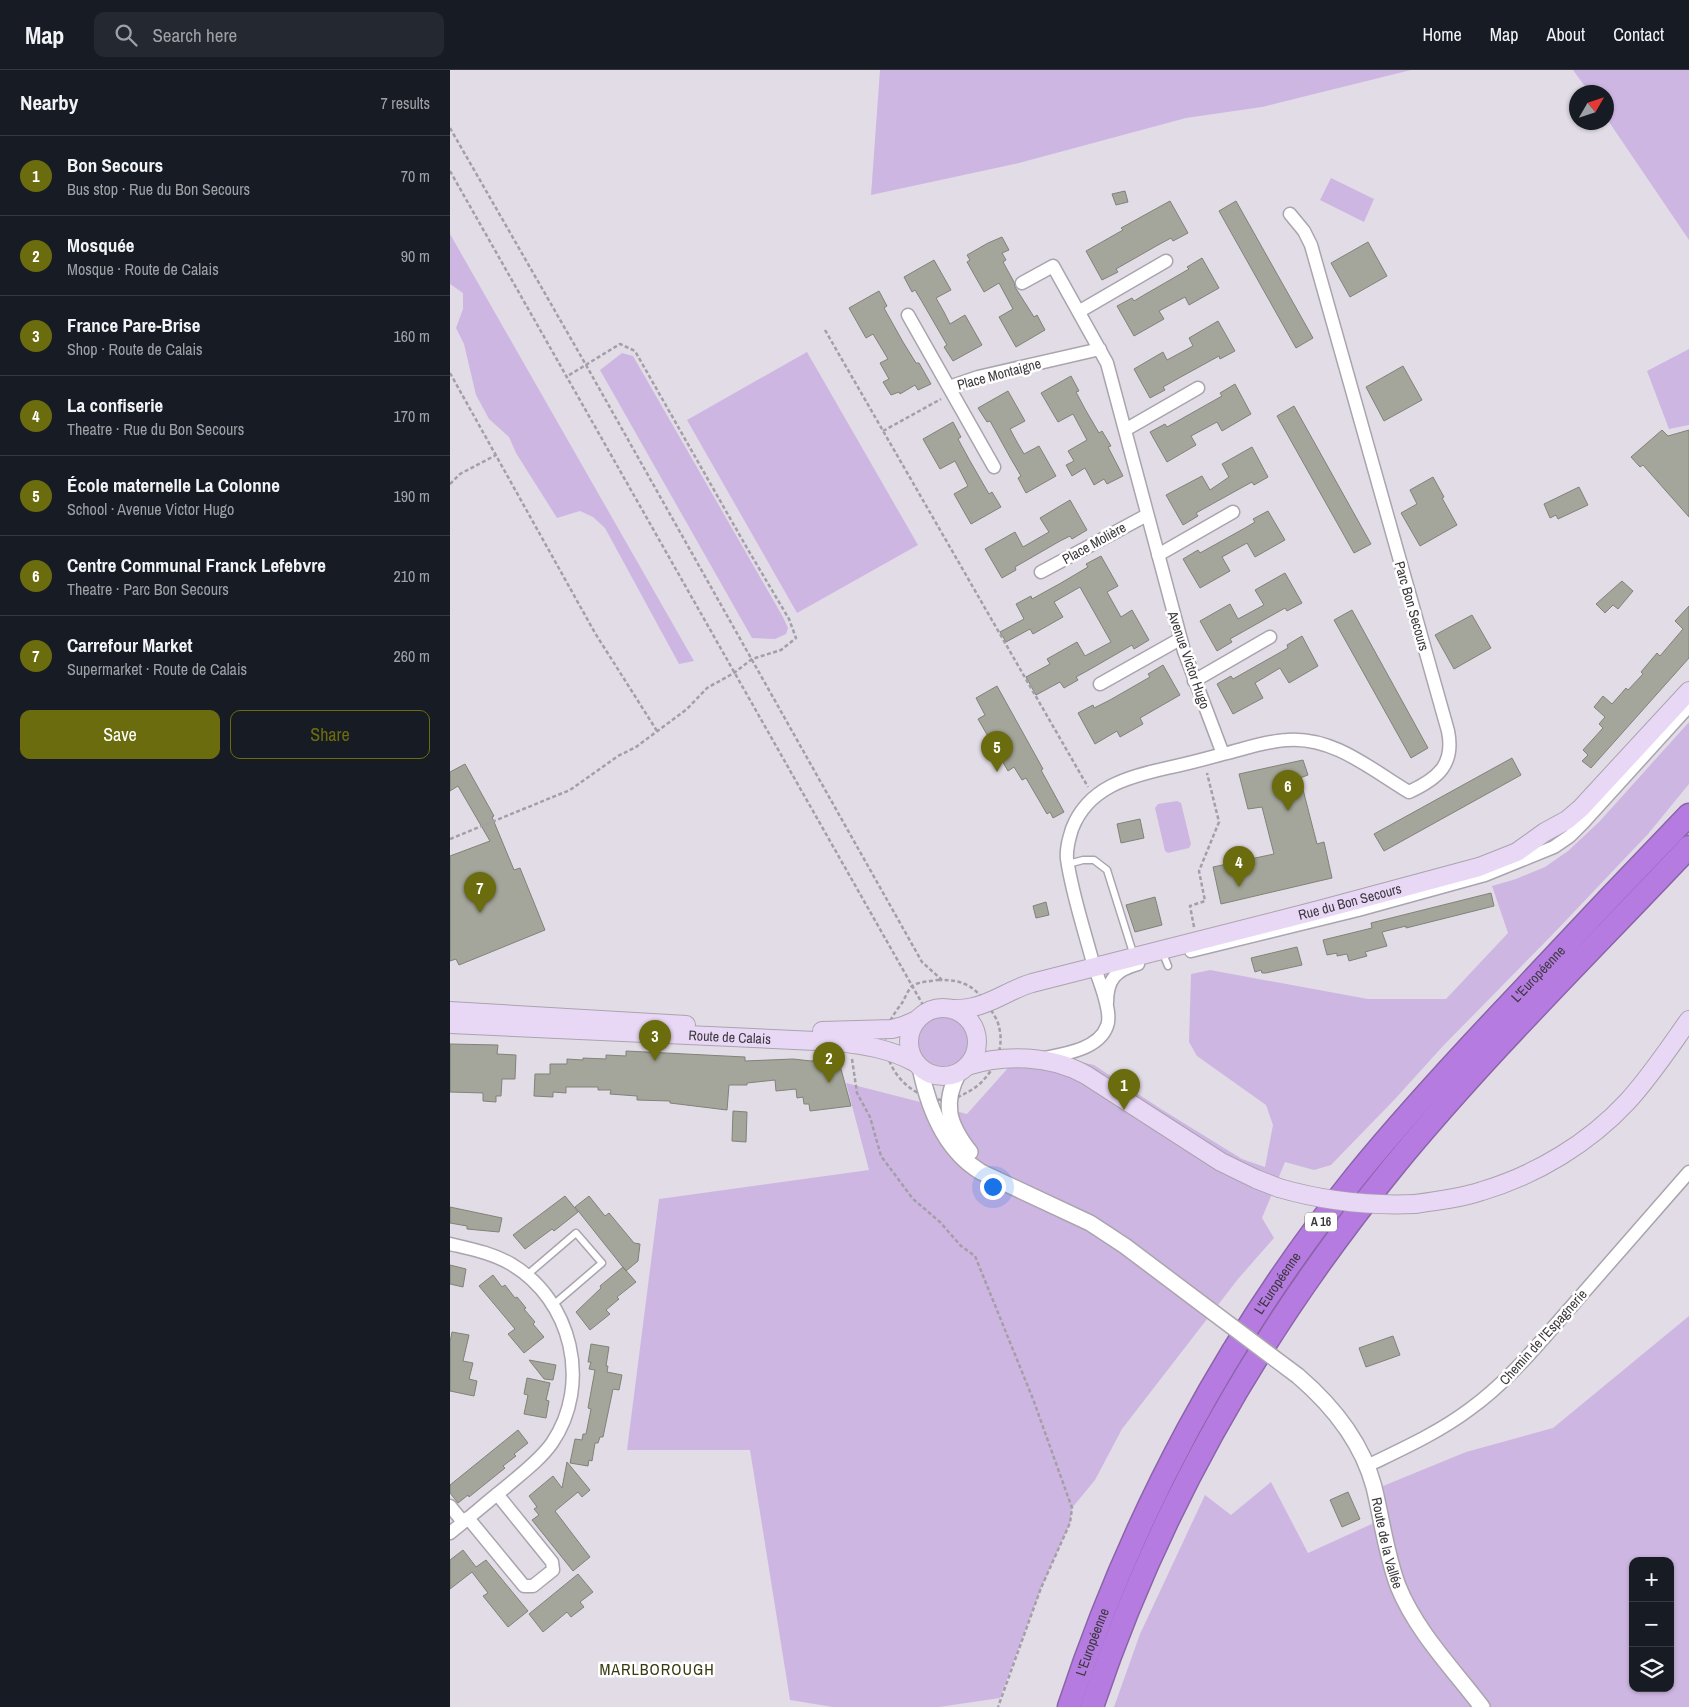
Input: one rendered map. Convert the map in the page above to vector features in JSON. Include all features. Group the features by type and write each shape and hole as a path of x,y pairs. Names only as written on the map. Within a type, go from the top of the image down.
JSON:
{"highway":[{"name":"L'Européenne","path":"1068,1707 1116,1580 1155,1493 1222,1369 1279,1280 1355,1177 1411,1111 1689,815"},
{"name":"L'Européenne","path":"1092,1707 1135,1592 1180,1492 1236,1390 1304,1284 1357,1213 1438,1114 1689,847"}],"main road":[{"name":"Rue du Bon Secours","path":"953,1010 978,1006 1016,988 1095,968 1165,958 1198,941 1479,867 1517,852 1540,835 1555,837 1573,815 1592,798 1689,691"},
{"path":"963,1069 972,1060 976,1050 976,1034 969,1020 964,1015 953,1010 940,1008 922,1016 911,1029 909,1043 911,1054 918,1065 937,1076 950,1075 997,1059 1058,1063 1078,1071 1221,1162 1251,1177 1279,1188 1312,1197 1348,1203 1379,1205 1415,1204 1455,1198 1494,1187 1532,1171 1576,1145 1607,1121 1629,1099 1648,1077 1689,1020"},
{"name":"Route de Calais","path":"450,1011 794,1031 892,1029 903,1026 922,1016"},
{"name":"Route de Calais","path":"450,1024 837,1042 893,1052 918,1065"}],"street":[{"name":"Parc Bon Secours","path":"1223,754 1286,740 1312,740 1348,754 1409,792 1438,775 1446,762 1450,748 1448,731 1311,246 1304,231 1290,214"},
{"path":"1080,311 1166,261"},
{"name":"Avenue Victor Hugo","path":"1022,283 1053,266 1080,311 1110,371 1180,639 1194,681 1223,754"},
{"name":"Place Montaigne","path":"908,315 951,390 978,377 1100,349"},
{"path":"1125,430 1198,388"},
{"path":"951,390 994,467"},
{"path":"1158,555 1234,512"},
{"name":"Place Molière","path":"1041,572 1147,514"},
{"path":"1194,681 1270,637"},
{"path":"1100,684 1180,639"},
{"name":"Rue du Bon Secours","path":"1165,958 1447,886 1506,868 1555,837 1583,823 1689,706"},
{"path":"1107,1008 1095,968 1066,851 1070,834 1078,816 1094,797 1108,787 1127,778 1223,754"},
{"name":"Rue du Bon Secours","path":"1031,1060 1070,1053 1093,1042 1106,1029 1109,1019 1107,1008 1108,991 1114,977 1135,961"},
{"path":"918,1065 929,1103 940,1126 965,1160 976,1168 1016,1187"},
{"path":"963,1069 950,1090 948,1100 952,1120 960,1139 981,1163 1016,1187"},
{"name":"Chemin de l'Espagnerie","path":"1367,1466 1449,1423 1470,1409 1503,1382 1537,1346 1689,1172"},
{"name":"Route de la Vallée","path":"1016,1187 1078,1216 1113,1237 1298,1376 1318,1394 1341,1421 1367,1466 1374,1486 1391,1566 1403,1598 1424,1632 1482,1707"},
{"path":"450,1244 492,1254 527,1275 542,1290 553,1305 566,1331 572,1351 573,1376 569,1404 561,1428 546,1451 450,1533"},
{"path":"450,1506 465,1520 524,1586 533,1586 553,1570 552,1562 497,1494"}],"lane":[{"path":"1068,864 1083,860 1094,860 1106,870 1135,961"},
{"path":"527,1275 576,1233 602,1263 553,1305"}],"path":[{"path":"450,128 586,365 922,962 942,980"},
{"path":"450,171 912,986 922,1016"},
{"path":"825,330 1094,797"},
{"path":"450,839 570,790 618,756 636,747 687,709 707,688 734,673 752,660 781,650 796,638 789,619 635,351 620,344 566,377"},
{"path":"450,373 596,633 657,731"},
{"path":"883,431 951,390"},
{"path":"450,484 460,474 496,455"},
{"path":"1198,941 1190,906 1205,902 1199,871 1219,822 1204,759"},
{"path":"912,986 942,980 957,981 967,984 981,994"},
{"path":"851,1052 857,1092 870,1117 881,1156 913,1199 940,1222 961,1246 975,1256 1033,1399 1072,1508 1070,1523 1041,1588 998,1707"},
{"path":"889,1060 903,1083 914,1091"}],"shaded area":[{"path":"880,70 1411,70 1262,107 1186,118 1019,163 871,195"},
{"path":"1573,70 1689,70 1689,240 1614,129 1614,85 1584,85"},
{"path":"1331,178 1374,199 1364,222 1320,200"},
{"path":"450,234 694,661 679,664 605,528 593,517 580,511 557,518 516,453 509,437 489,419 476,395 464,344 456,328 463,309 463,293 450,284"},
{"path":"1689,349 1689,425 1669,429 1647,371"},
{"path":"807,352 918,545 797,613 687,420"},
{"path":"622,353 633,356 783,617 788,628 786,634 775,639 752,638 600,370"},
{"path":"1689,722 1689,784 1648,834 1331,1165 1314,1170 1285,1162 1262,1218 1274,1238 1238,1279 1122,1429 1095,1480 1072,1508 1070,1523 1041,1588 1000,1698 939,1707 833,1707 790,1700 750,1450 627,1450 659,1199 869,1170 846,1083 967,1114 1008,1068 1072,1060 1094,1065 1242,1159 1265,1167 1273,1125 1266,1105 1197,1056 1189,1042 1191,974 1210,970 1368,999 1446,999 1508,933 1492,886 1516,879 1545,867 1568,851 1599,822"},
{"path":"1177,801 1181,803 1191,844 1189,848 1168,853 1165,851 1155,808 1158,804"},
{"path":"943,1016 957,1020 964,1027 968,1041 964,1055 957,1062 943,1066 929,1062 922,1055 918,1041 922,1027 929,1020"},
{"path":"1689,1316 1689,1707 1114,1707 1140,1634 1205,1495 1231,1515 1271,1482 1308,1553 1387,1517 1383,1486 1466,1452 1553,1428"}],"building":[{"path":"1125,191 1128,202 1116,205 1112,194"},
{"path":"1170,201 1188,233 1173,241 1171,238 1158,245 1116,269 1118,272 1102,280 1086,251 1123,230 1121,228"},
{"path":"1236,201 1313,338 1296,348 1219,211"},
{"path":"1002,237 1009,250 1002,253 1006,260 1003,262 1015,287 1034,317 1037,315 1045,330 1016,347 999,317 1013,309 999,283 984,292 967,262 970,260 967,255"},
{"path":"1368,242 1387,276 1350,297 1331,263"},
{"path":"1202,258 1219,288 1189,305 1185,297 1159,311 1164,319 1134,336 1117,306 1132,298 1134,301 1189,269 1187,267"},
{"path":"934,260 951,290 936,298 950,324 965,315 982,345 953,361 944,347 947,345 921,300 915,290 912,292 904,277"},
{"path":"879,291 887,306 884,308 903,342 916,363 919,363 931,384 918,390 915,385 900,394 899,392 891,395 883,382 889,379 880,363 888,359 873,334 866,338 849,308"},
{"path":"1218,321 1235,351 1220,359 1219,356 1179,378 1163,387 1165,390 1150,398 1134,369 1163,352 1167,360 1193,346 1189,338"},
{"path":"1403,366 1422,400 1384,421 1366,387"},
{"path":"1071,376 1079,391 1076,392 1085,409 1099,433 1102,431 1111,446 1108,447 1123,476 1107,484 1104,479 1094,485 1085,468 1072,476 1066,465 1074,461 1068,451 1087,440 1073,414 1058,422 1041,393"},
{"path":"1235,384 1251,414 1222,431 1217,422 1191,436 1196,445 1167,462 1150,432 1165,424 1167,427 1222,396 1220,393"},
{"path":"1008,391 1025,421 1010,429 1017,442 1024,454 1039,446 1056,476 1026,493 1018,478 1021,476 990,421 987,422 978,408"},
{"path":"1294,406 1371,544 1354,553 1277,416"},
{"path":"953,422 961,437 958,439 970,461 989,494 992,492 1001,507 971,524 954,494 968,486 955,461 940,469 923,439"},
{"path":"1662,430 1668,436 1689,430 1689,517 1643,465 1640,467 1631,457"},
{"path":"1252,447 1268,477 1254,485 1252,482 1196,513 1198,516 1183,525 1166,495 1202,476 1210,490 1229,477 1222,464"},
{"path":"1433,477 1457,525 1420,546 1401,513 1417,504 1410,490"},
{"path":"1579,487 1588,505 1558,519 1556,515 1550,518 1544,504"},
{"path":"1070,500 1087,530 1072,539 1070,536 1060,541 1015,567 1016,570 1002,578 985,549 1015,532 1023,547 1049,532 1040,518"},
{"path":"1268,511 1285,540 1255,557 1247,543 1222,557 1230,571 1200,588 1183,559 1198,550 1200,553 1245,528 1255,522 1253,519"},
{"path":"1101,556 1118,586 1107,592 1121,617 1132,610 1149,640 1134,649 1132,645 1076,677 1078,680 1064,688 1060,682 1036,695 1026,677 1050,664 1047,659 1077,642 1085,656 1111,642 1080,587 1054,602 1063,617 1033,634 1030,629 1006,642 1000,632 1024,619 1016,604 1031,596 1032,599 1061,583 1088,567 1086,564"},
{"path":"1285,573 1302,603 1287,611 1285,608 1230,639 1232,642 1217,651 1200,621 1230,604 1238,619 1264,605 1255,590"},
{"path":"1622,581 1633,591 1618,609 1613,605 1605,613 1596,604"},
{"path":"1689,606 1689,658 1591,768 1582,761 1588,755 1583,750 1603,728 1599,724 1605,717 1594,707 1603,696 1612,704 1626,688 1628,690 1643,674 1641,672 1657,653 1660,656 1683,629 1675,621"},
{"path":"1352,610 1428,748 1411,758 1334,620"},
{"path":"1472,615 1491,648 1454,669 1435,635"},
{"path":"1302,636 1318,666 1289,683 1280,668 1255,683 1263,698 1233,714 1217,684 1231,676 1233,679 1288,648 1287,645"},
{"path":"1163,665 1180,695 1140,718 1143,724 1120,737 1117,731 1095,744 1078,713 1093,705 1094,708 1110,700 1150,677 1148,674"},
{"path":"997,686 1043,769 1041,770 1064,812 1053,818 1050,812 1047,814 1026,778 1022,780 1014,767 1008,771 978,719 985,715 976,698"},
{"path":"1512,758 1521,775 1384,851 1374,834"},
{"path":"1303,760 1308,775 1300,778 1317,844 1324,842 1332,878 1221,904 1213,867 1274,854 1262,807 1248,809 1239,774"},
{"path":"465,764 494,816 492,817 514,870 520,868 545,930 459,965 456,959 450,961 450,856 490,841 458,786 450,791 450,772"},
{"path":"1140,819 1144,838 1121,843 1117,824"},
{"path":"1491,893 1494,906 1406,928 1406,926 1382,932 1387,946 1365,952 1367,956 1349,961 1347,954 1327,955 1323,940 1372,928 1371,923"},
{"path":"1155,897 1162,925 1135,932 1126,905"},
{"path":"1046,902 1049,915 1036,918 1033,906"},
{"path":"1297,947 1302,965 1266,973 1262,973 1261,970 1255,972 1251,958"},
{"path":"450,1044 498,1045 497,1054 516,1055 515,1079 502,1079 501,1096 496,1096 496,1102 483,1101 483,1093 450,1092"},
{"path":"626,1051 745,1057 745,1061 793,1059 811,1061 838,1058 851,1106 810,1111 809,1104 804,1104 803,1097 797,1098 796,1089 776,1091 775,1080 747,1083 747,1085 729,1085 727,1110 670,1103 670,1101 637,1100 637,1096 610,1094 611,1090 598,1090 598,1087 566,1087 566,1093 553,1092 553,1097 534,1096 535,1074 550,1074 550,1064 567,1064 567,1059 606,1059 606,1055 626,1056"},
{"path":"733,1111 747,1112 746,1142 732,1141"},
{"path":"565,1196 578,1212 554,1231 552,1229 525,1249 513,1235"},
{"path":"589,1196 605,1216 609,1213 634,1243 640,1244 638,1261 626,1271 575,1207"},
{"path":"450,1207 502,1218 499,1232 467,1229 467,1226 450,1223"},
{"path":"450,1265 466,1269 463,1287 450,1284"},
{"path":"623,1267 636,1282 617,1297 619,1299 606,1310 610,1314 590,1330 576,1312 601,1288 600,1286"},
{"path":"493,1275 502,1287 505,1285 515,1298 517,1297 522,1303 526,1308 524,1309 535,1322 533,1324 544,1337 524,1353 508,1334 515,1329 479,1286"},
{"path":"452,1332 469,1335 463,1361 473,1363 469,1379 477,1381 474,1396 450,1391 450,1342"},
{"path":"1393,1336 1400,1355 1366,1367 1359,1348"},
{"path":"591,1344 609,1347 607,1372 622,1375 619,1390 613,1389 603,1437 600,1437 598,1443 595,1443 592,1461 589,1460 588,1466 570,1463 575,1439 582,1440 583,1434 586,1434 591,1409 588,1408 595,1370 589,1369 591,1362 588,1362"},
{"path":"529,1360 556,1365 553,1380 544,1379"},
{"path":"527,1378 550,1383 546,1400 549,1401 546,1418 524,1414 528,1395 524,1394"},
{"path":"518,1430 528,1443 514,1454 516,1456 503,1466 505,1468 469,1497 468,1495 458,1503 450,1493 450,1485"},
{"path":"567,1462 590,1490 582,1497 578,1492 555,1511 590,1557 573,1571 532,1520 539,1515 534,1509 537,1507 529,1496 553,1476 562,1488"},
{"path":"1348,1492 1360,1519 1342,1527 1330,1500"},
{"path":"463,1550 476,1567 486,1560 528,1611 508,1627 483,1596 488,1593 472,1572 450,1589 450,1560"},
{"path":"578,1574 593,1592 580,1602 584,1607 571,1617 567,1612 543,1632 529,1614"}],"place":[{"name":"École maternelle La Colonne","path":"997,772"},
{"name":"Centre Communal Franck Lefebvre","path":"1288,811"},
{"name":"La confiserie","path":"1239,887"},
{"name":"Carrefour Market","path":"480,913"},
{"name":"France Pare-Brise","path":"655,1061"},
{"name":"Mosquée","path":"829,1083"},
{"name":"Bon Secours","path":"1124,1110"}],"district":[{"name":"MARLBOROUGH","path":"657,1669"}]}
